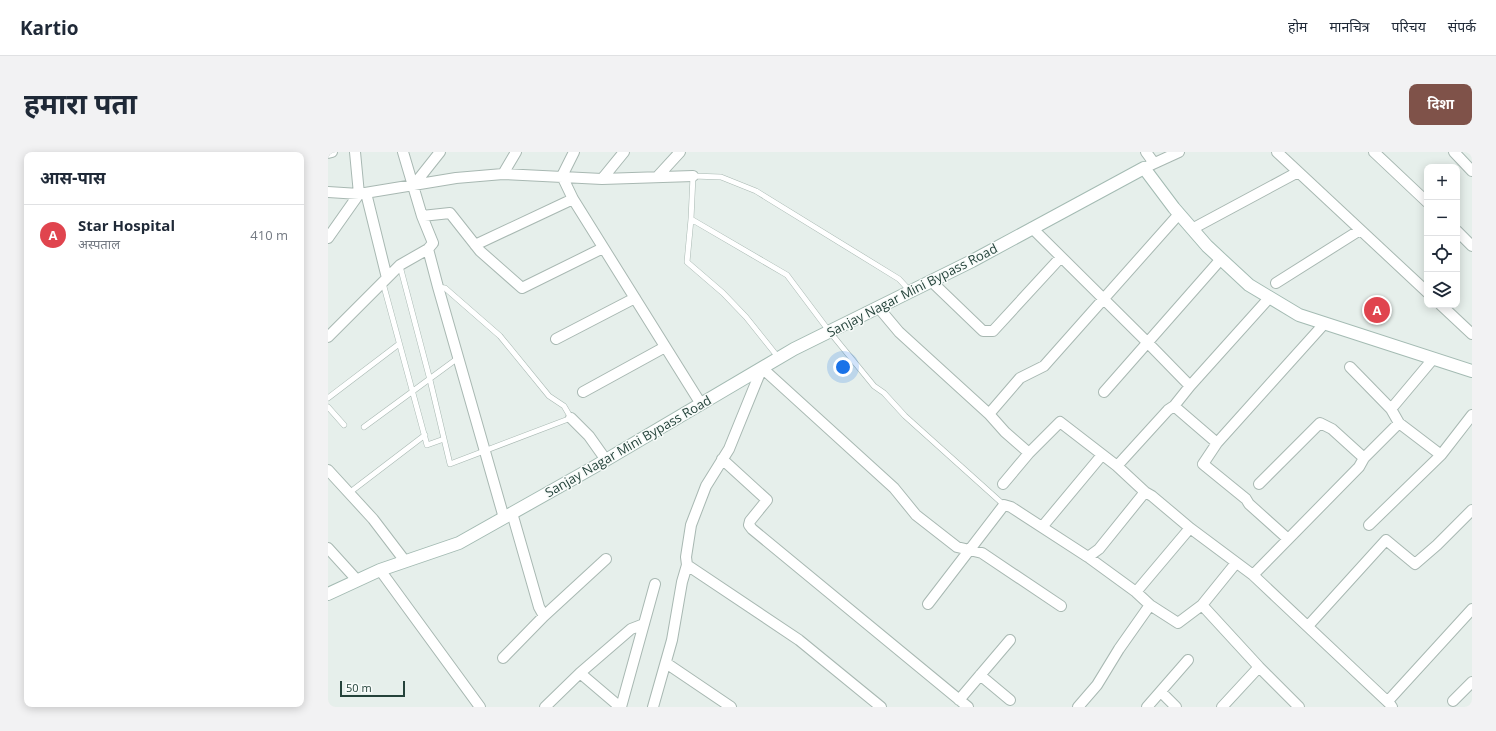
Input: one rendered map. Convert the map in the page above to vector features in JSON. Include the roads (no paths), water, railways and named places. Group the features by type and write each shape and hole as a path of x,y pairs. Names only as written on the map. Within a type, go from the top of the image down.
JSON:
{"street":[{"path":"328,153 332,152"},
{"path":"355,152 363,194 385,280"},
{"path":"328,337 400,266 434,243 422,216 403,152"},
{"path":"413,186 440,152"},
{"path":"502,174 516,152"},
{"path":"562,176 574,152"},
{"path":"602,179 624,152"},
{"path":"658,176 680,152"},
{"path":"1146,152 1149,166 1179,214 1207,246 1249,284 1299,315 1472,371"},
{"path":"1149,166 1179,152"},
{"path":"1277,152 1424,289"},
{"path":"1374,152 1425,200"},
{"path":"1454,152 1472,171"},
{"name":"Sanjay Nagar Mini Bypass Road","path":"328,594 380,570 459,543 606,460 779,358 829,331 932,281 1149,166"},
{"path":"1192,229 1298,172"},
{"path":"328,192 363,194 456,178 502,174 602,179 693,176"},
{"path":"562,176 573,199 701,404"},
{"path":"328,238 363,194"},
{"path":"475,245 573,199"},
{"path":"422,216 450,213 480,251 522,288 603,248"},
{"path":"989,414 1020,378 1044,366 1179,214"},
{"path":"1032,228 1190,386"},
{"path":"1276,283 1360,230"},
{"path":"1460,233 1470,241"},
{"path":"428,248 485,451 539,607 544,616"},
{"path":"932,281 983,331 994,331 1061,257"},
{"path":"1104,392 1221,259"},
{"path":"1117,466 1168,410 1174,406 1190,386 1270,297"},
{"path":"556,339 635,298"},
{"path":"878,307 899,332 989,414 1005,432 1029,453"},
{"path":"1444,308 1472,334"},
{"path":"1288,539 1250,504 1246,498 1203,464 1216,443 1324,324"},
{"path":"583,392 666,347"},
{"path":"1391,409 1433,359"},
{"path":"1350,367 1391,409 1399,423 1441,455"},
{"path":"653,707 672,640 682,582 687,565 686,557 691,525 706,486 729,449 762,368 894,488 916,515 957,547 982,553 1061,606"},
{"path":"1174,406 1216,443"},
{"path":"1369,525 1441,455 1472,415"},
{"path":"571,418 589,436 606,460"},
{"path":"1003,484 1029,453 1060,422 1117,466 1145,492 1152,496 1190,528 1253,575 1391,705"},
{"path":"1259,484 1320,423 1332,429 1364,458"},
{"path":"1253,575 1359,467 1364,458 1399,423"},
{"path":"1042,527 1102,455"},
{"path":"722,460 767,500 750,521 749,525 752,529 968,707"},
{"path":"328,470 373,519 405,561"},
{"path":"1088,557 1099,549 1145,492"},
{"path":"928,604 1004,505 1010,507 1088,557 1136,592 1150,606 1178,623 1202,605 1236,563"},
{"path":"1308,626 1386,540 1414,564 1437,545 1472,510"},
{"path":"1136,592 1190,528"},
{"path":"328,548 357,580"},
{"path":"502,658 544,616 606,559"},
{"path":"687,565 799,640 881,707"},
{"path":"380,570 480,707"},
{"path":"580,673 621,707 655,584"},
{"path":"1202,605 1259,667 1299,707"},
{"path":"1078,707 1097,685 1119,649 1150,606"},
{"path":"1391,705 1388,701 1472,609"},
{"path":"545,707 580,673 631,629 644,624"},
{"path":"959,700 1010,640"},
{"path":"1147,707 1188,660"},
{"path":"666,663 731,707"},
{"path":"1222,707 1259,667"},
{"path":"980,675 1010,700"},
{"path":"1453,701 1472,682"},
{"path":"1161,692 1176,707"}],"lane":[{"path":"779,358 746,317 723,293 687,262 693,176 721,177 756,191 898,279 910,291"},
{"path":"691,219 787,275 829,331 874,386 884,393 905,416 1004,505"},
{"path":"400,266 450,464 571,418 564,406 549,396 500,336 445,288 438,287"},
{"path":"385,280 400,344 427,445 444,439"},
{"path":"328,398 400,344"},
{"path":"364,427 459,358"},
{"path":"328,407 344,425"},
{"path":"349,493 425,435"}],"place":[{"name":"Star Hospital","path":"1377,310"}]}
